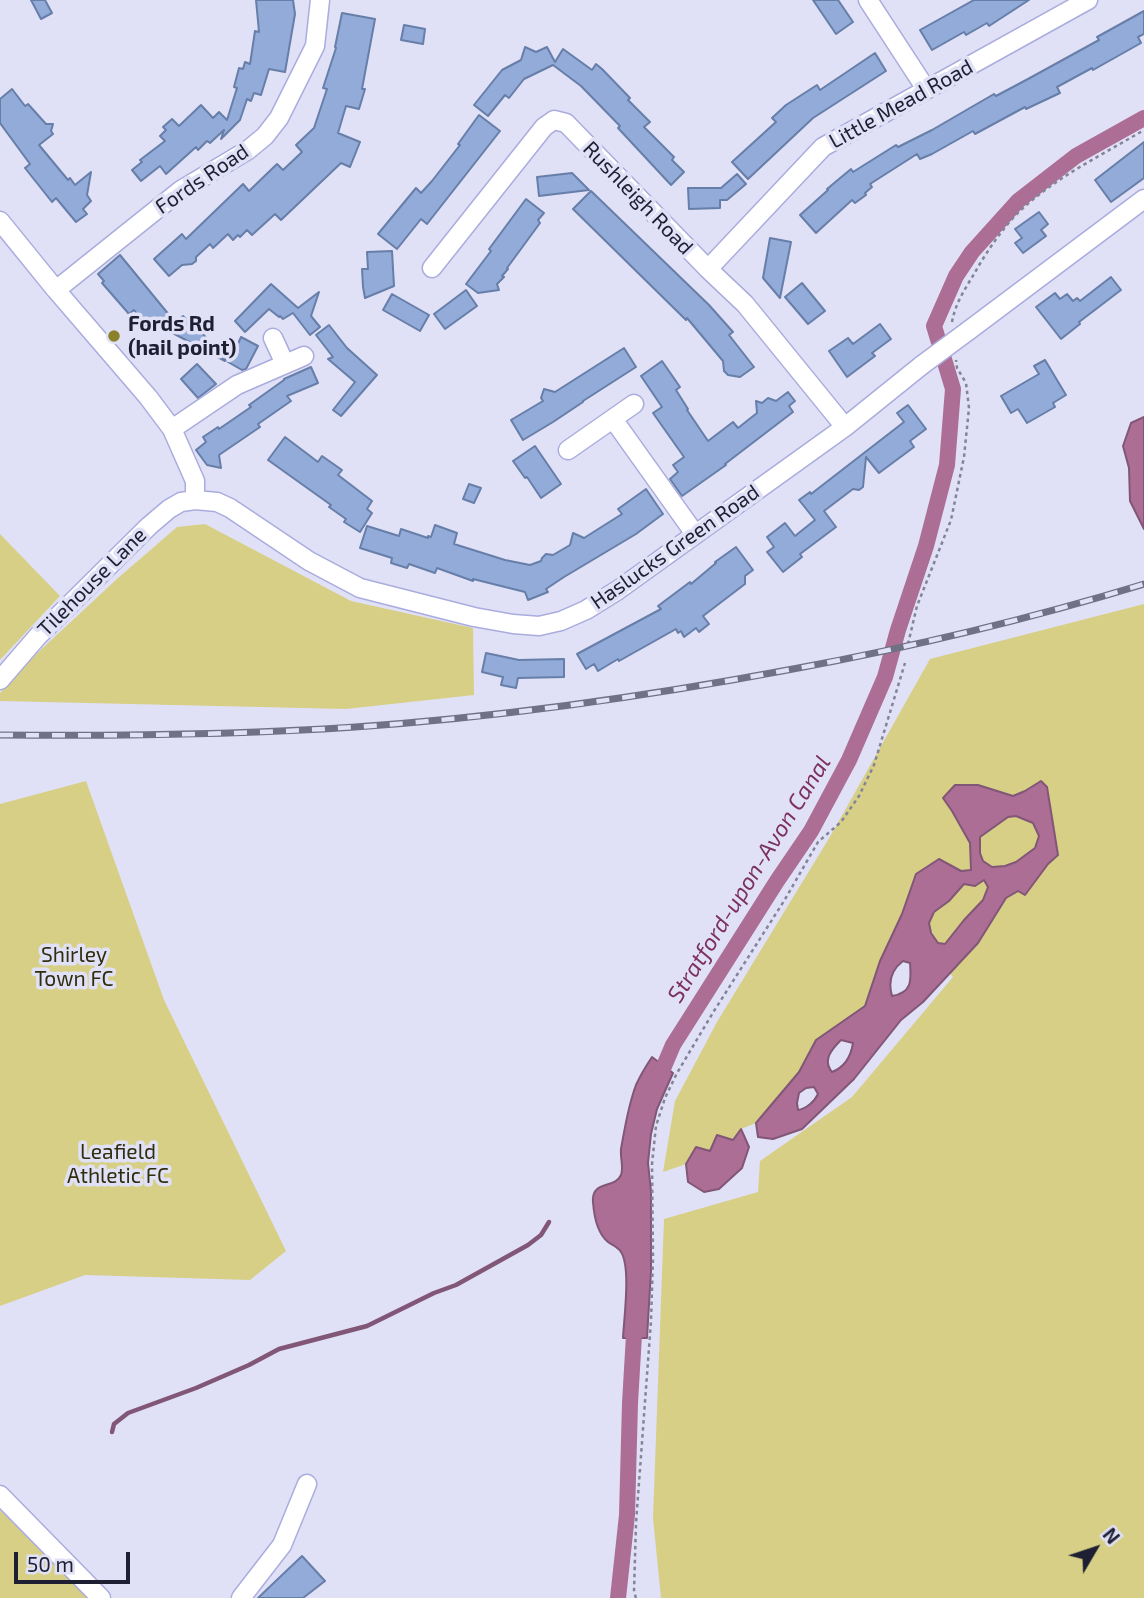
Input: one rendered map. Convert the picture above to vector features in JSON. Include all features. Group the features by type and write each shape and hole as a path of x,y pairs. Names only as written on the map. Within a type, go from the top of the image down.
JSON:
{"street":[{"name":"Fords Road","path":"56,290 181,190 248,150 265,136 279,118 315,46 320,0"},
{"path":"868,0 926,89"},
{"name":"Little Mead Road","path":"708,270 823,148 1088,0"},
{"name":"Rushleigh Road","path":"432,268 544,127 554,120 566,123 708,270 745,304 845,427"},
{"name":"Haslucks Green Road","path":"195,500 217,502 230,508 309,561 360,588 474,617 513,624 540,626 561,621 586,610 618,590 845,427 922,365 959,331 1144,199"},
{"path":"0,221 172,429 195,481 195,500"},
{"path":"273,338 285,364"},
{"path":"172,429 237,385 304,356"},
{"path":"568,450 634,404"},
{"path":"613,419 695,534"},
{"name":"Tilehouse Lane","path":"0,680 38,636 149,526 181,502 195,500"},
{"path":"241,1598 282,1545 307,1485"},
{"path":"0,1495 101,1598"}],"path":[{"path":"959,331 954,309 986,253 1020,211 1067,174 1144,130"},
{"path":"908,644 917,606 951,520 964,457 970,408 966,383 957,369 955,356"},
{"path":"636,1598 636,1523 651,1321 652,1164 656,1126 677,1073 713,1012 818,842 841,822 859,796 874,765 905,663"}],"green space":[{"path":"205,524 351,601 473,628 474,695 346,709 0,701 0,693 33,657 177,527"},
{"path":"0,534 60,596 0,660"},
{"path":"1144,604 1144,1598 661,1598 653,1518 664,1219 758,1192 760,1161 852,1097 953,977 903,915 865,1006 816,1040 799,1072 756,1123 741,1129 733,1140 710,1152 696,1148 686,1164 663,1172 675,1101 717,1022 831,835 930,659"},
{"name":"Leafield Athletic FC","path":"86,781 164,1000 286,1251 250,1280 85,1275 0,1306 0,804"},
{"path":"0,1510 89,1598 0,1598"}],"shaded area":[{"path":"1144,417 1144,529 1130,501 1129,468 1123,446 1131,423"},
{"path":"1041,781 1047,787 1058,855 1025,895 1018,891 1006,898 978,943 923,1002 901,1020 854,1079 802,1129 773,1139 758,1137 756,1123 799,1072 816,1040 865,1006 880,961 902,914 916,874 939,859 961,871 971,870 970,843 943,798 955,785 978,785 1013,796","holes":["1016,816 1033,823 1039,836 1035,848 1016,862 992,867 983,861 980,837 1008,817","984,880 988,887 983,900 945,944 938,943 931,933 929,923 934,912 949,901 964,884 975,886","903,961 910,963 910,980 904,992 892,996 890,986 896,968","841,1040 853,1043 847,1060 832,1072 828,1059","814,1087 818,1094 810,1104 798,1110 799,1093"]},
{"path":"652,1057 673,1073 657,1109 648,1163 651,1191 651,1271 647,1338 623,1338 626,1281 624,1259 620,1250 604,1238 599,1229 594,1213 593,1195 599,1187 614,1182 621,1175 621,1149 631,1101"},
{"path":"741,1129 749,1147 742,1168 719,1189 704,1192 688,1182 686,1164 696,1147 710,1151 717,1135 733,1140"}],"building":[{"path":"31,0 45,0 52,13 41,19"},
{"path":"256,0 293,0 295,14 285,72 269,69 261,95 254,93 251,101 247,99 240,120 221,139 224,130 210,143 207,141 198,150 196,147 166,174 160,166 141,181 132,170 142,162 140,160 165,141 160,136 166,130 163,127 172,119 179,126 201,105 213,118 219,112 227,120 237,88 234,87 239,68 243,69 245,62 250,64 255,31 259,32"},
{"path":"813,0 838,0 853,22 836,34"},
{"path":"974,0 1029,0 989,26 987,23 966,35 964,32 932,50 920,30"},
{"path":"1144,11 1144,34 1138,37 1141,43 1057,87 1060,93 1026,109 1025,107 975,134 973,131 932,154 920,159 917,154 870,184 872,187 866,195 855,203 852,200 816,233 800,215 851,169 853,172 896,145 898,147 932,130 994,94 996,96 1028,79 1099,40 1097,37"},
{"path":"342,13 375,19 362,89 365,89 359,109 346,106 338,133 360,142 350,167 341,163 281,220 275,214 252,235 247,230 233,240 228,234 213,248 210,244 192,264 182,265 169,276 154,259 182,234 186,239 243,184 249,191 277,164 283,170 302,152 296,145 314,128 327,89 323,88 336,48"},
{"path":"404,25 425,29 423,44 401,40"},
{"path":"525,47 536,52 547,47 555,62 563,49 592,70 596,64 650,122 644,127 674,157 672,160 684,172 671,185 581,86 553,65 524,79 509,98 505,95 488,116 474,105 502,70 521,60"},
{"path":"875,53 886,71 813,118 748,179 732,162 776,122 772,118 786,105 817,85 820,90"},
{"path":"12,89 25,106 28,104 46,124 53,124 53,134 39,145 68,180 70,178 75,185 91,172 87,195 91,201 83,209 87,214 76,222 56,198 52,202 25,168 30,164 0,123 0,99"},
{"path":"479,115 500,131 427,224 421,219 397,249 378,234 416,188 421,193 432,181"},
{"path":"1144,142 1144,178 1111,202 1095,180"},
{"path":"572,173 589,190 539,196 537,177"},
{"path":"737,174 746,184 727,200 720,200 720,208 689,209 688,188 721,188"},
{"path":"591,191 709,305 733,332 729,335 754,367 740,377 728,375 724,371 723,361 687,318 686,320 573,209"},
{"path":"526,199 544,213 538,220 540,223 497,284 499,290 478,293 466,284"},
{"path":"1039,212 1048,224 1041,230 1046,236 1023,253 1015,243 1022,238 1015,229"},
{"path":"770,238 791,242 780,298 763,278"},
{"path":"392,251 394,286 365,298 362,269 368,269 367,252"},
{"path":"120,255 176,321 183,316 193,327 205,324 202,333 225,361 154,323 149,329 134,310 129,314 102,283 104,281 98,274"},
{"path":"1111,277 1121,290 1061,339 1036,307 1055,293 1060,299 1067,294 1073,301 1077,298 1080,301"},
{"path":"802,283 825,311 808,324 785,297"},
{"path":"271,284 298,308 319,292 311,316 320,327 310,335 293,313 283,319 269,309 245,332 235,321"},
{"path":"466,290 477,306 445,329 434,314"},
{"path":"392,294 429,315 420,331 383,310"},
{"path":"880,324 891,339 872,353 875,356 847,377 829,351 848,338 853,344"},
{"path":"329,325 347,348 377,375 341,416 333,410 355,382 328,359 333,357 316,335"},
{"path":"241,337 258,346 246,369 242,370 228,362 224,353 237,346"},
{"path":"624,348 636,367 523,440 511,420 543,401 541,398 544,389 555,392"},
{"path":"1045,360 1066,395 1053,403 1055,407 1027,423 1018,409 1011,413 1001,396 1039,374 1034,366"},
{"path":"662,361 680,387 676,390 687,410 708,441 733,422 738,428 757,413 756,401 762,403 768,398 776,401 788,392 795,401 789,406 793,412 682,496 670,479 678,472 673,465 684,457 653,413 662,407 641,376"},
{"path":"197,364 216,384 198,398 181,379"},
{"path":"311,367 318,383 287,396 291,401 258,424 260,427 219,455 221,468 207,465 196,450 206,442 203,437 251,407 249,405 284,379"},
{"path":"908,405 926,429 910,441 914,447 879,473 866,457 863,487 859,490 853,489 824,511 836,527 800,554 802,557 783,572 767,552 774,547 767,537 785,523 795,536 815,520 799,500 810,492 811,494 904,422 897,413"},
{"path":"285,437 318,462 322,456 342,470 338,475 372,501 367,509 372,513 360,532 344,522 346,519 329,507 331,505 268,460"},
{"path":"535,446 561,484 541,498 513,461"},
{"path":"469,484 481,488 474,503 463,499"},
{"path":"646,489 663,514 636,534 546,589 548,592 528,600 525,592 473,581 437,568 435,573 409,564 407,568 391,563 392,558 360,548 367,526 399,536 401,529 428,538 431,537 435,525 457,533 454,544 530,565 541,561 546,554 553,555 570,545 573,533 584,538 622,514 618,509"},
{"path":"736,547 753,570 745,576 745,584 703,616 709,624 699,632 696,628 684,637 681,631 678,633 676,629 598,671 594,664 586,669 577,654 661,609 658,606 690,582 691,584"},
{"path":"486,653 519,660 564,659 564,677 518,678 516,688 501,685 503,677 482,672"},
{"path":"302,1556 325,1581 303,1598 258,1598"}],"waterway":[{"name":"Stratford-upon-Avon Canal","path":"656,1085 673,1045 811,831 849,760 885,677 926,546 947,465 953,389 934,326 956,276 972,252 1018,201 1076,156 1144,118"},
{"path":"112,1432 114,1424 128,1413 196,1388 279,1349 367,1326 456,1285 528,1245 541,1235 549,1222"},
{"name":"Stratford-upon-Avon Canal","path":"618,1598 627,1515 635,1318"}],"railway":[{"path":"0,735 311,730 465,718 630,697 882,651 1014,620 1144,584"}],"place":[{"name":"Fords Rd (hail point)","path":"114,336"}],"park label":[{"name":"Shirley Town FC","path":"74,967"}]}
